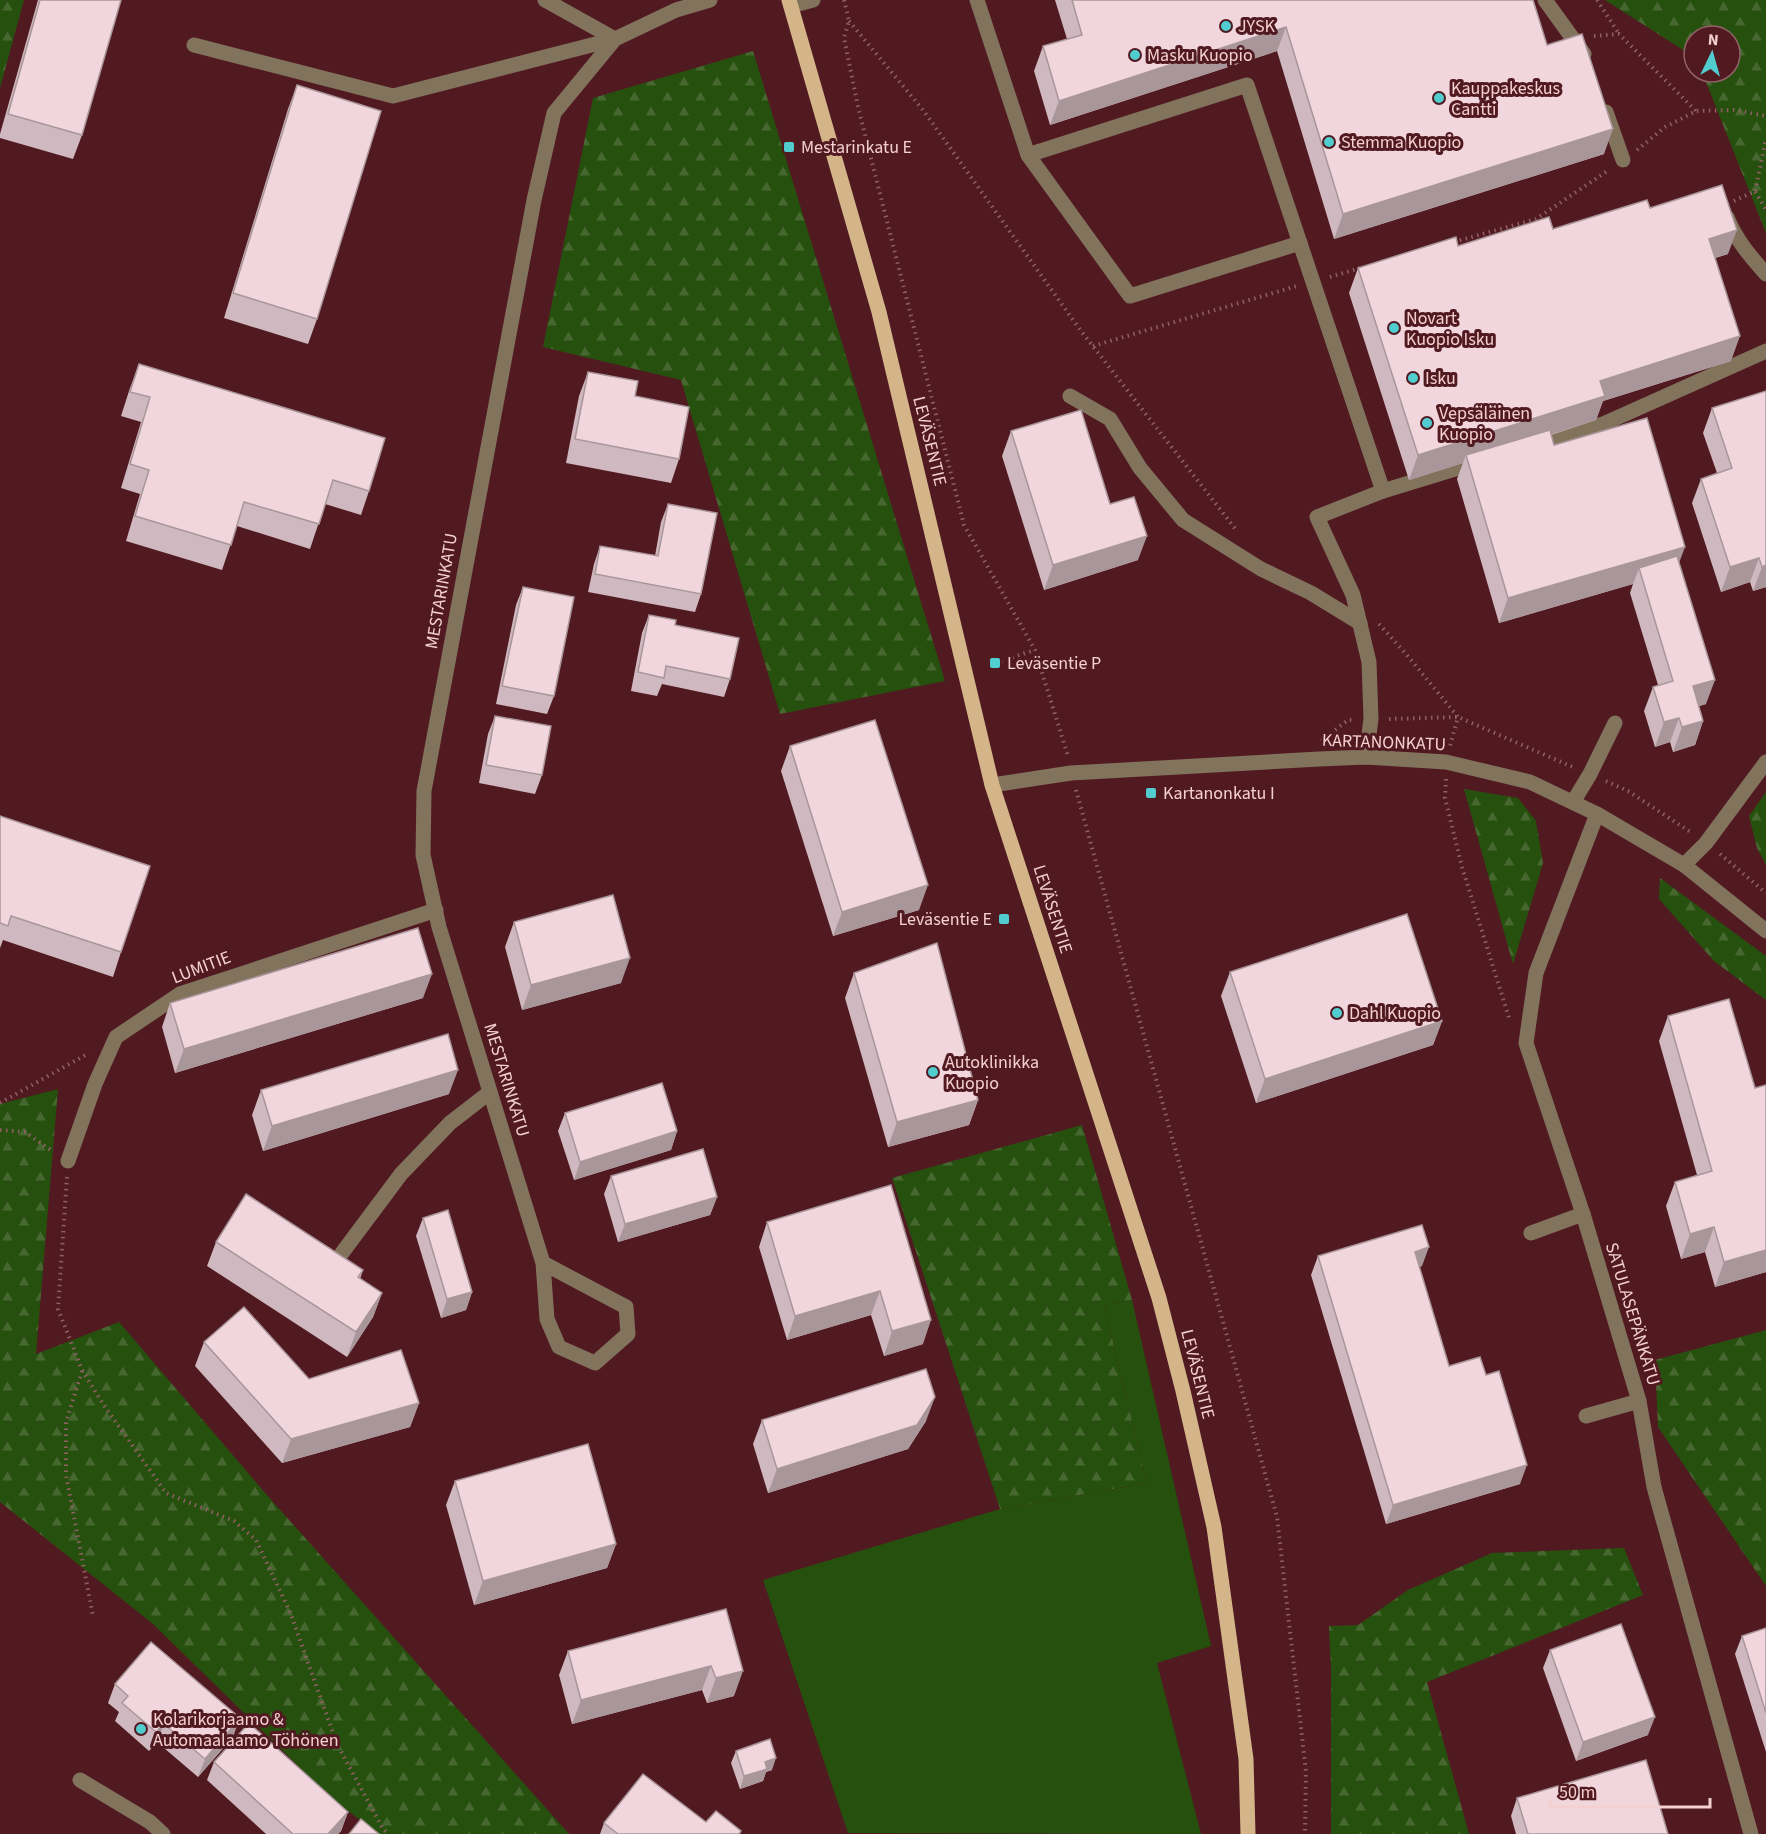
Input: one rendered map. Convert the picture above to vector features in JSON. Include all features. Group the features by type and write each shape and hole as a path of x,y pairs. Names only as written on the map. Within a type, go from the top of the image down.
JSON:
{"main road":[{"name":"LEVÄSENTIE","path":"790,3 879,312 992,785 1155,1287 1183,1391 1216,1538 1246,1759 1248,1834"}],"street":[{"path":"545,0 615,39"},
{"name":"MESTARINKATU","path":"543,1263 626,1307 628,1334 595,1363 559,1347 547,1319 543,1263 436,910 423,855 424,791 534,200 554,113 615,39 676,10 710,0"},
{"path":"790,3 813,0"},
{"path":"977,0 1028,156 1130,296 1300,243"},
{"path":"1545,0 1585,55 1589,66"},
{"path":"194,45 393,96 615,39"},
{"path":"1028,156 1247,85 1383,492"},
{"path":"1600,97 1623,160"},
{"path":"1722,206 1742,247 1766,274"},
{"path":"1515,451 1603,424 1766,351"},
{"path":"1070,396 1110,419 1140,468 1184,520 1261,569 1368,622"},
{"path":"1366,757 1371,719 1368,622 1317,517 1383,492 1493,458"},
{"path":"1573,802 1590,774 1615,723"},
{"name":"KARTANONKATU","path":"992,785 1071,773 1366,757 1446,762 1530,782 1597,814 1684,866 1766,931"},
{"path":"1684,866 1706,843 1766,762"},
{"name":"SATULASEPÄNKATU","path":"1597,814 1536,973 1526,1043 1583,1214 1639,1401 1654,1487 1751,1834"},
{"name":"LUMITIE","path":"116,1037 180,994 436,910"},
{"path":"68,1161 95,1084 116,1037"},
{"path":"342,1253 401,1174 450,1123 490,1092"},
{"path":"1531,1233 1583,1214"},
{"path":"1586,1416 1639,1401"},
{"path":"80,1780 150,1822 163,1834"}],"path":[{"path":"844,0 849,21 923,110 1093,346 1240,534"},
{"path":"1597,0 1619,34 1696,111"},
{"path":"849,21 844,38 859,111 964,525 1035,650 1069,758 1071,773 1277,1517 1306,1772 1305,1834"},
{"path":"1572,38 1619,34"},
{"path":"1447,244 1536,219 1623,160 1665,127 1696,111 1734,110 1766,116"},
{"path":"1766,139 1755,191 1766,210"},
{"path":"1722,206 1755,191"},
{"path":"1093,346 1368,266"},
{"path":"1368,622 1406,654 1458,717 1446,762 1445,798 1462,867 1513,1031"},
{"path":"995,663 1035,650"},
{"path":"0,1103 116,1037"},
{"path":"0,1130 25,1132 68,1161 58,1309 82,1370 103,1404 166,1493 234,1521 256,1540 290,1612 336,1744 383,1829 388,1834"},
{"path":"82,1370 66,1422 66,1475 93,1616"}],"green space":[{"path":"0,0 24,0 0,88"},
{"path":"1605,0 1766,0 1766,233 1707,84 1742,84 1742,24 1682,24 1682,49"},
{"path":"753,51 945,681 780,714 681,380 543,347 593,98"},
{"path":"1464,789 1518,798 1536,821 1543,863 1513,964"},
{"path":"1766,792 1766,865 1757,848 1749,816"},
{"path":"1660,878 1766,956 1766,1000 1714,961 1659,899"},
{"path":"58,1089 36,1354 119,1322 266,1494 569,1834 378,1834 330,1797 153,1624 0,1502 0,1104"},
{"path":"1082,1125 1132,1300 1104,1305 1147,1483 1000,1509 892,1178"},
{"path":"1132,1300 1211,1646 1157,1663 1201,1834 848,1833 763,1580 1000,1509 1147,1483 1104,1305"},
{"path":"1766,1330 1766,1586 1658,1427 1655,1360"},
{"path":"1624,1548 1643,1595 1427,1682 1469,1834 1331,1834 1329,1626 1358,1625 1408,1590 1492,1553"}],"building":[{"path":"40,0 121,0 82,135 8,114"},
{"name":"Kauppakeskus Cantti","path":"1072,0 1533,0 1547,45 1582,34 1613,129 1343,214 1286,27 1059,101 1043,46 1082,35"},
{"path":"297,85 381,111 317,319 233,293"},
{"path":"1722,185 1737,230 1709,239 1740,336 1600,381 1605,396 1418,455 1358,268 1456,237 1458,246 1549,217 1553,229 1647,200 1650,208"},
{"path":"139,364 385,438 369,491 333,480 319,524 244,502 231,545 135,516 149,470 130,464 150,397 130,392"},
{"path":"588,372 638,381 635,396 689,407 679,459 575,439"},
{"path":"1766,391 1766,565 1762,567 1759,558 1730,567 1701,479 1732,468 1712,408"},
{"path":"1081,410 1110,504 1134,497 1147,536 1053,565 1011,431"},
{"path":"1647,418 1685,547 1508,598 1466,455 1550,430 1554,445"},
{"path":"668,504 717,513 701,594 595,574 600,546 658,556"},
{"path":"1677,556 1715,680 1693,686 1703,721 1682,727 1679,718 1664,722 1653,687 1673,681 1639,568"},
{"path":"523,587 574,597 554,696 502,686"},
{"path":"649,615 676,620 675,625 739,638 730,679 666,666 664,678 638,672"},
{"path":"495,716 551,726 542,775 486,765"},
{"path":"875,720 928,885 842,912 790,746"},
{"path":"0,816 150,866 121,952 11,916 8,926 0,923"},
{"path":"613,895 630,958 531,985 514,922"},
{"path":"1407,914 1442,1021 1265,1079 1230,972"},
{"path":"418,928 432,974 184,1049 170,1003"},
{"path":"937,943 978,1100 897,1122 854,973"},
{"path":"1729,999 1755,1088 1766,1085 1766,1250 1724,1262 1714,1227 1690,1234 1675,1182 1712,1171 1668,1016"},
{"path":"448,1034 458,1070 272,1126 261,1090"},
{"path":"662,1083 677,1131 580,1162 565,1113"},
{"path":"703,1149 717,1197 625,1224 611,1176"},
{"path":"891,1185 931,1320 892,1331 880,1291 795,1316 767,1222"},
{"path":"246,1194 363,1270 358,1277 382,1293 356,1332 216,1242"},
{"path":"448,1210 472,1292 447,1299 423,1218"},
{"path":"1422,1225 1429,1247 1415,1252 1449,1366 1480,1357 1486,1375 1499,1371 1527,1465 1393,1505 1318,1256"},
{"path":"244,1307 309,1379 401,1350 419,1403 291,1439 204,1342"},
{"path":"926,1369 935,1397 917,1425 777,1469 762,1420"},
{"path":"588,1444 616,1544 483,1581 455,1481"},
{"path":"726,1609 743,1671 716,1678 711,1666 581,1700 568,1651"},
{"path":"1621,1624 1655,1717 1583,1742 1550,1650"},
{"path":"1766,1628 1766,1713 1742,1636"},
{"path":"151,1642 240,1718 205,1759 164,1724 156,1732 122,1703 128,1696 115,1684"},
{"path":"249,1723 348,1812 328,1834 293,1834 214,1762"},
{"path":"770,1739 776,1758 765,1762 767,1769 744,1776 736,1751"},
{"path":"1646,1760 1668,1834 1528,1834 1517,1798"},
{"path":"643,1774 706,1822 716,1811 741,1831 739,1834 618,1834 604,1823"},
{"path":"361,1819 379,1834 349,1834"}],"place":[{"name":"JYSK","path":"1226,26"},
{"name":"Masku Kuopio","path":"1135,55"},
{"name":"Kauppakeskus Cantti","path":"1439,98"},
{"name":"Stemma Kuopio","path":"1329,142"},
{"name":"Mestarinkatu E","path":"789,147"},
{"name":"Novart Kuopio Isku","path":"1394,328"},
{"name":"Isku","path":"1413,378"},
{"name":"Vepsäläinen Kuopio","path":"1427,423"},
{"name":"Leväsentie P","path":"995,663"},
{"name":"Kartanonkatu I","path":"1151,793"},
{"name":"Leväsentie E","path":"1004,919"},
{"name":"Dahl Kuopio","path":"1337,1013"},
{"name":"Autoklinikka Kuopio","path":"933,1072"},
{"name":"Kolarikorjaamo & Automaalaamo Töhönen","path":"141,1729"}]}
